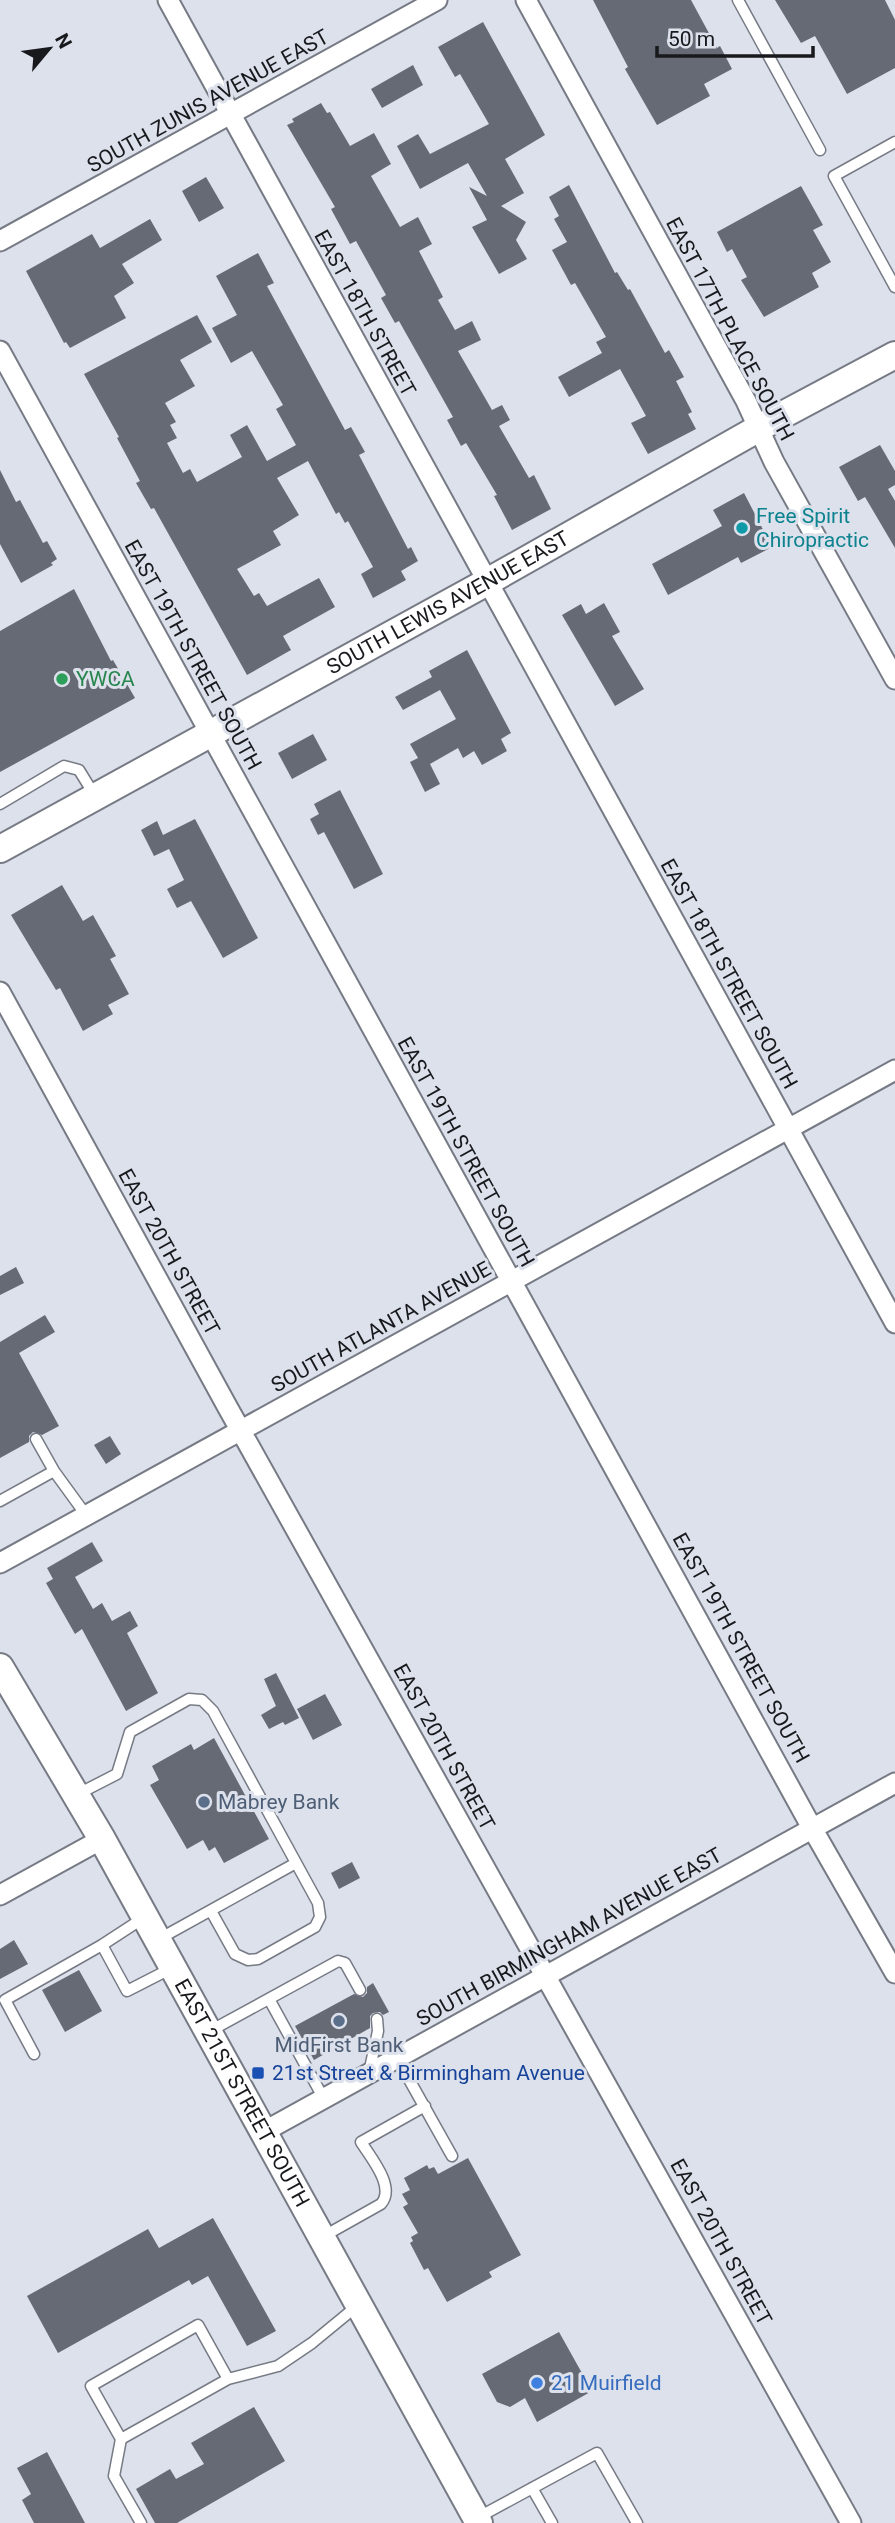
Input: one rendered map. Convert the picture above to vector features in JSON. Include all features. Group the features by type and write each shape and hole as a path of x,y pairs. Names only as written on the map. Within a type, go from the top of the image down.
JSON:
{"main road":[{"name":"SOUTH LEWIS AVENUE EAST","path":"0,849 895,355"},
{"name":"EAST 21ST STREET SOUTH","path":"0,1667 174,1967 478,2521"}],"street":[{"name":"EAST 18TH STREET","path":"168,0 523,647"},
{"name":"SOUTH ZUNIS AVENUE EAST","path":"0,241 437,0"},
{"name":"EAST 17TH PLACE SOUTH","path":"526,0 746,401 774,462 895,679"},
{"name":"EAST 19TH STREET SOUTH","path":"0,351 812,1828 895,1973"},
{"name":"EAST 18TH STREET SOUTH","path":"523,647 895,1323"},
{"name":"EAST 20TH STREET","path":"0,992 241,1430 851,2523"},
{"name":"SOUTH ATLANTA AVENUE","path":"0,1563 895,1070"},
{"name":"SOUTH BIRMINGHAM AVENUE EAST","path":"265,2131 895,1783"},
{"path":"0,1895 102,1839"}],"lane":[{"path":"738,0 820,150"},
{"path":"895,142 834,176 895,287"},
{"path":"0,804 64,766 79,770 95,796"},
{"path":"36,1438 54,1471 86,1515"},
{"path":"0,1501 54,1471"},
{"path":"76,1795 117,1774 130,1732 189,1699 202,1700 213,1711 318,1903 320,1917 316,1927 258,1959 248,1959 235,1954 211,1911"},
{"path":"34,2054 5,2000 102,1945 211,1911 296,1863"},
{"path":"102,1945 127,1991 174,1967"},
{"path":"209,2031 338,1961 345,1963 360,1990"},
{"path":"269,1999 324,2099"},
{"path":"369,2073 378,2031 377,2019"},
{"path":"397,2058 452,2156"},
{"path":"321,2238 381,2204 386,2198 387,2186 361,2142 425,2106"},
{"path":"121,2439 228,2379 278,2365 312,2343 358,2305"},
{"path":"141,2523 114,2476 121,2439 91,2385 198,2325 228,2379"},
{"path":"478,2521 597,2453 637,2523"},
{"path":"532,2488 552,2523"}],"building":[{"path":"593,0 691,0 717,48 720,46 732,69 704,84 710,96 657,125 625,69 628,67"},
{"path":"775,0 885,0 895,20 895,68 847,94 815,36 801,43"},
{"path":"483,22 545,135 505,159 524,193 501,206 526,222 516,240 527,259 499,274 472,227 487,220 469,187 487,196 468,163 420,189 397,146 418,134 430,154 489,124 460,74 455,77 438,47"},
{"path":"413,65 423,85 382,108 371,89"},
{"path":"321,103 327,113 330,112 350,146 374,133 391,164 371,176 400,227 418,217 432,244 419,251 443,297 438,300 455,330 472,321 481,340 458,351 492,410 502,405 510,420 499,426 529,478 534,475 551,509 512,530 494,496 497,495 466,443 461,446 447,420 453,417 399,321 395,323 381,298 386,295 356,241 350,244 331,209 335,207 287,125 294,122 292,119"},
{"path":"206,177 224,208 199,222 182,191"},
{"path":"569,185 615,273 617,272 628,290 630,289 665,353 669,350 684,377 676,381 692,412 688,414 696,429 648,454 631,423 646,416 620,369 569,397 558,377 602,353 596,342 606,337 575,283 571,285 552,250 567,242 554,219 559,216 549,197"},
{"path":"801,186 823,225 813,230 831,262 812,273 819,287 764,317 741,280 747,277 732,249 727,252 717,232"},
{"path":"150,219 162,240 122,264 134,283 114,296 126,318 70,348 64,343 26,271 92,234 100,248"},
{"path":"258,253 274,283 267,286 345,430 351,427 365,452 359,455 408,549 411,547 418,561 401,571 406,580 373,598 361,574 373,567 348,521 345,523 339,512 336,514 308,461 277,478 299,515 273,531 281,545 237,569 254,596 259,593 267,606 319,578 335,607 283,636 291,650 247,675 154,508 151,509 136,483 140,481 84,374 197,315 212,342 180,360 195,386 165,403 176,422 170,425 177,438 167,443 183,473 190,469 197,482 242,457 230,435 247,425 267,461 296,445 276,409 283,405 252,351 231,363 212,328 237,315 216,276"},
{"path":"880,445 895,471 895,485 888,489 895,501 895,548 865,497 858,501 839,467"},
{"path":"0,470 16,502 20,500 43,543 47,541 57,559 51,563 53,565 21,583 0,544"},
{"path":"744,493 772,547 741,563 738,557 668,595 652,564 722,526 713,510"},
{"name":"YWCA","path":"74,589 111,661 113,660 135,698 0,772 0,631"},
{"path":"604,603 620,632 612,636 644,689 615,706 562,615 581,604 586,614"},
{"path":"467,650 511,733 501,739 507,751 482,765 474,751 463,758 458,748 430,764 440,784 425,792 410,762 418,758 410,744 456,719 440,690 403,710 395,697 432,677 429,671"},
{"path":"313,734 327,760 292,779 278,753"},
{"path":"340,790 383,874 354,889 324,832 318,835 310,819 319,814 314,804"},
{"path":"195,819 258,938 223,958 191,901 177,908 167,889 184,880 169,849 154,856 141,830 157,821 163,835"},
{"path":"62,885 83,921 93,915 116,956 110,959 129,994 108,1005 113,1014 83,1031 60,988 56,990 11,915"},
{"path":"16,1267 24,1283 0,1295 0,1276"},
{"path":"45,1315 55,1332 19,1353 59,1426 42,1435 33,1432 29,1436 29,1442 0,1458 0,1342"},
{"path":"110,1436 121,1454 106,1464 94,1445"},
{"path":"92,1542 103,1561 75,1577 93,1609 102,1603 112,1621 130,1611 138,1626 127,1633 158,1693 126,1711 82,1629 75,1634 46,1583 53,1579 47,1568"},
{"path":"276,1673 299,1718 269,1729 261,1715 276,1706 264,1679"},
{"path":"325,1694 342,1725 313,1740 297,1709"},
{"name":"Mabrey Bank","path":"214,1738 269,1839 224,1863 215,1847 209,1851 203,1840 187,1849 150,1785 159,1780 152,1766 191,1744 194,1750"},
{"path":"352,1862 360,1878 339,1889 331,1873"},
{"path":"14,1940 28,1964 0,1979 0,1949"},
{"path":"79,1970 102,2011 65,2032 42,1990"},
{"name":"MidFirst Bank","path":"373,1983 389,2012 383,2015 380,2012 373,2013 370,2016 370,2028 314,2060 295,2026 354,1994 363,1997 367,1993 367,1987"},
{"path":"468,2158 521,2255 489,2272 492,2277 447,2302 428,2268 424,2270 410,2243 413,2241 411,2237 418,2233 403,2207 408,2204 402,2194 410,2190 404,2178 427,2165 429,2169 434,2167 438,2174"},
{"path":"213,2218 276,2331 247,2346 208,2276 192,2285 189,2280 58,2353 27,2296 148,2229 159,2248"},
{"name":"21 Muirfield","path":"559,2332 592,2391 537,2422 525,2398 510,2407 497,2402 482,2374"},
{"path":"254,2407 285,2461 177,2523 155,2523 136,2489 170,2469 176,2479 204,2464 191,2443"},
{"path":"47,2452 85,2523 34,2523 22,2500 31,2494 17,2468"}],"place":[{"name":"Free Spirit Chiropractic","path":"742,528"},
{"name":"YWCA","path":"62,679"},
{"name":"Mabrey Bank","path":"204,1802"},
{"name":"MidFirst Bank","path":"339,2021"},
{"name":"21st Street & Birmingham Avenue","path":"258,2073"},
{"name":"21 Muirfield","path":"537,2383"}]}
